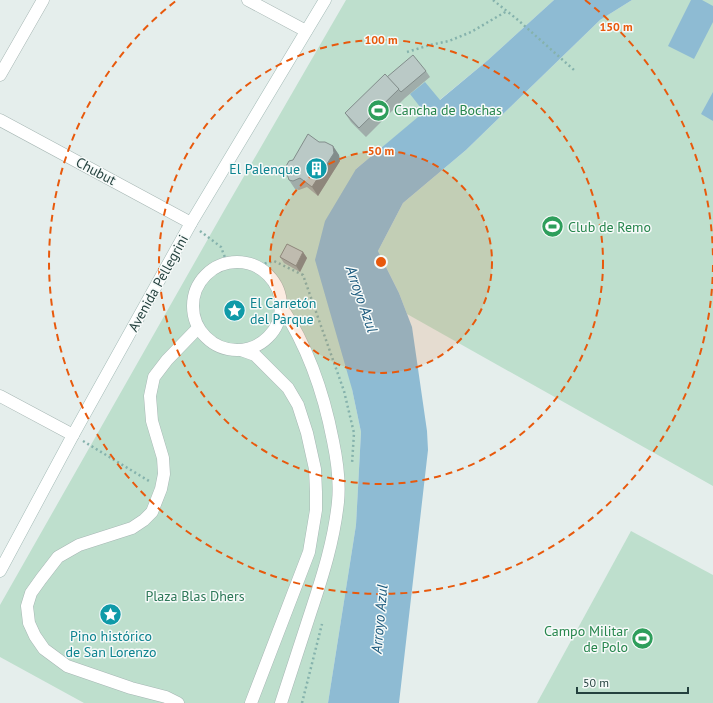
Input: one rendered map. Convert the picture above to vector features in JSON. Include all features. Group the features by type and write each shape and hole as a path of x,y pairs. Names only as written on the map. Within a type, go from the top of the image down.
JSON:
{"street":[{"path":"0,75 43,0"},
{"path":"248,0 306,31"},
{"name":"Avenida Pellegrini","path":"0,571 73,435 191,223 325,0"},
{"name":"Chubut","path":"0,120 191,223"},
{"path":"237,262 255,266 266,273 274,282 279,294 281,306 280,319 274,331 265,341 254,347 241,350 228,350 216,346 206,338 198,328 193,317 192,305 196,288 207,274 216,267 227,263 237,262"},
{"path":"281,306 292,322 305,349 323,400 330,424 337,464 338,500 327,563 281,703"},
{"path":"178,703 166,697 130,688 67,666 44,649 34,636 29,623 27,606 31,593 58,557 79,545 132,528 144,520 152,512 162,489 164,474 164,458 152,421 150,396 154,377 167,360 198,328"},
{"path":"241,350 255,355 288,388 298,405 307,434 315,469 316,484 316,510 309,552 251,703"},
{"path":"0,396 73,435"}],"path":[{"path":"493,0 518,20 574,70"},
{"path":"407,52 449,41 471,32 507,11"},
{"path":"191,223 221,247 227,263"},
{"path":"73,435 162,489"}],"green space":[{"name":"Plaza Blas Dhers","path":"346,0 554,0 488,60 356,169 352,389 361,432 356,525 328,703 84,703 0,657 0,605 225,209"},
{"name":"Club de Remo","path":"632,0 713,0 713,486 407,314 399,293 378,251 403,203 466,150 600,20"},
{"name":"Campo Militar de Polo","path":"631,531 713,575 713,703 537,703"}],"water":[{"name":"Arroyo Azul","path":"554,0 632,0 600,20 466,150 403,203 378,251 399,293 412,327 427,431 428,450 399,703 328,703 356,525 361,432 352,389 315,260 325,221 356,169 424,112 410,94 425,82 440,100 488,60"},
{"path":"691,0 702,0 713,6 713,22 694,59 668,46"},
{"path":"713,92 713,121 701,114"}],"building":[{"path":"413,55 426,71 401,92 387,77"},
{"path":"385,74 399,89 359,128 345,113"},
{"path":"308,134 319,142 325,142 333,146 334,153 312,187 300,178 293,181 289,180 285,168 289,161 293,160"},
{"path":"287,244 303,252 296,266 280,257"}],"place":[{"name":"Cancha de Bochas","path":"378,110"},
{"name":"El Palenque","path":"316,169"},
{"name":"Club de Remo","path":"552,227"},
{"name":"El Carretón del Parque","path":"234,311"},
{"name":"Pino histórico de San Lorenzo","path":"111,614"},
{"name":"Campo Militar de Polo","path":"643,639"}]}
